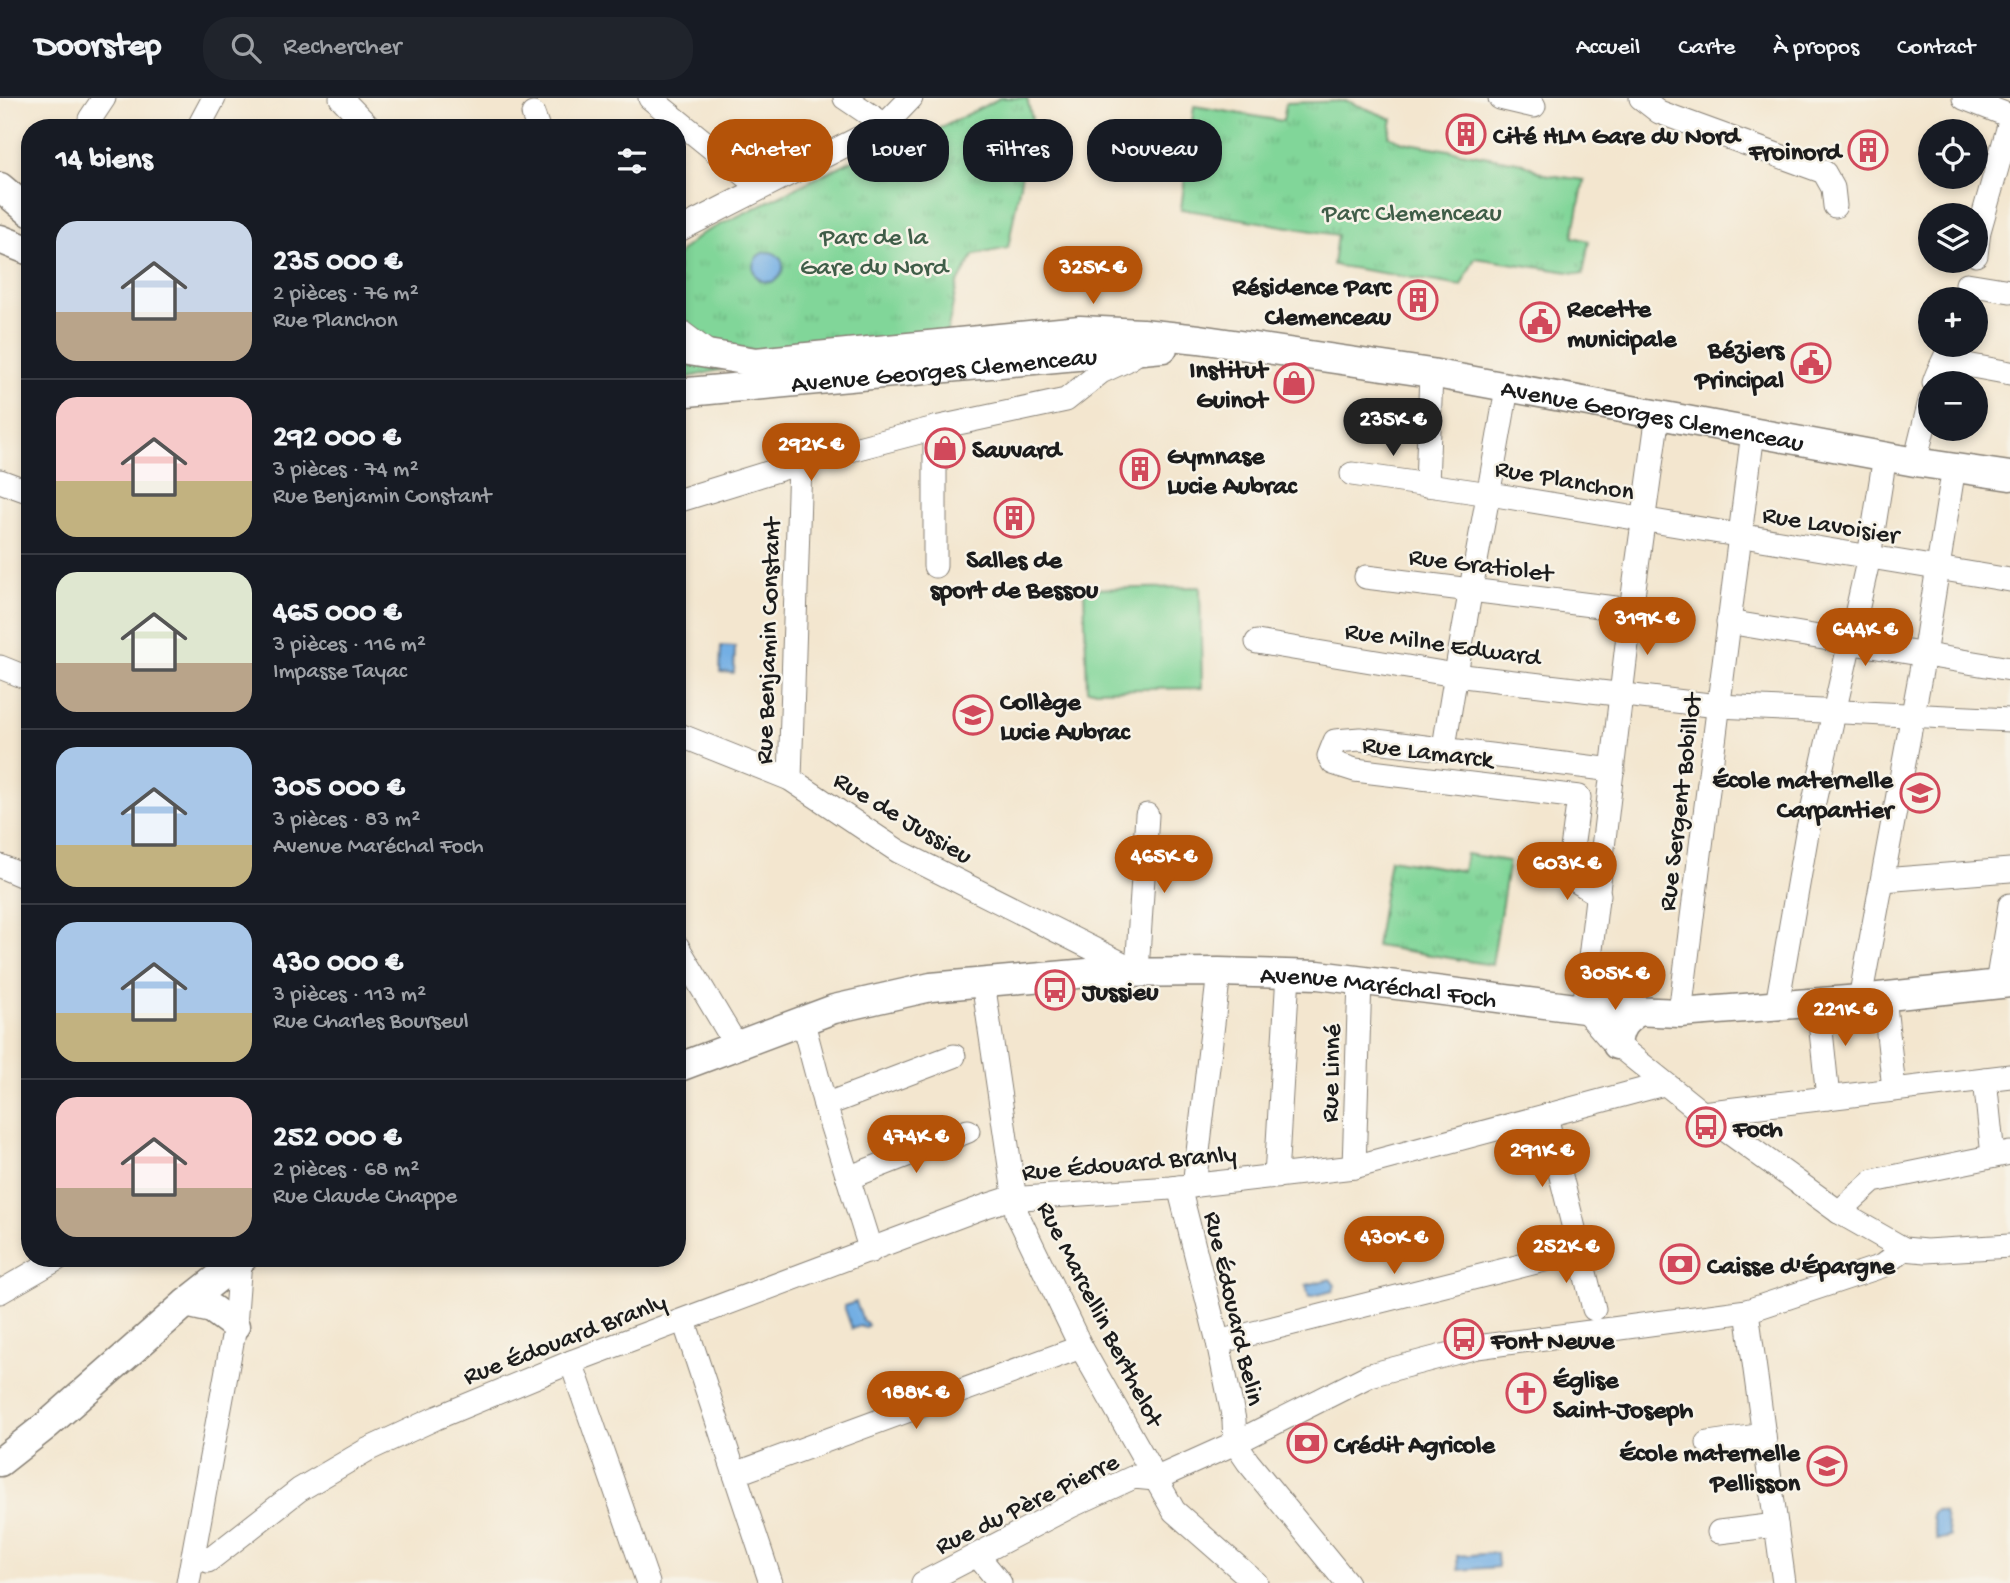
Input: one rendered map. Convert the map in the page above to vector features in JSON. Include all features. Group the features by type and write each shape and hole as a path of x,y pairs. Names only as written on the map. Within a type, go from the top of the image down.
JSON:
{"main road":[{"path":"0,187 21,204"},
{"path":"0,239 19,252"},
{"name":"Avenue Georges Clemenceau","path":"686,350 756,362 1080,330 1142,333 1431,373 1915,462 2010,476"},
{"name":"Avenue Georges Clemenceau","path":"686,392 1140,351 1211,342"},
{"name":"Avenue Maréchal Foch","path":"686,1064 834,1009 931,987 1088,973 1137,971 1287,974 1360,980 1584,1009 1680,1013 2003,983"},
{"path":"1618,1045 1623,1022 1639,1011"},
{"path":"0,1462 231,1267"},
{"path":"186,1303 212,1309 235,1326"}],"street":[{"path":"90,119 104,98"},
{"path":"203,119 214,98"},
{"path":"341,98 361,119"},
{"path":"650,98 666,119"},
{"path":"845,98 876,119"},
{"path":"891,119 911,98"},
{"path":"1500,98 1534,106"},
{"path":"1641,98 1659,112 1824,172 1833,188 1835,206"},
{"path":"1964,98 2010,116"},
{"path":"1987,203 2010,122"},
{"path":"686,135 760,187"},
{"path":"686,226 847,144"},
{"path":"1988,291 2010,290"},
{"path":"686,336 709,354"},
{"path":"686,498 800,463 935,428 1066,400 1101,372 1140,351"},
{"path":"1960,357 2010,373"},
{"path":"1022,360 1060,366 1074,374 1074,386 1066,400"},
{"path":"1427,485 1431,373"},
{"path":"1444,748 1507,388"},
{"path":"1658,414 1631,610 1584,1009 1618,1045 1702,1113 1839,1212 1904,1249 1926,1251 2010,1246"},
{"path":"935,428 936,566"},
{"name":"Rue Sergent Bobillot","path":"1680,1013 1753,432"},
{"path":"1915,462 1920,441"},
{"path":"1777,1005 1807,833 1869,557 1885,456"},
{"name":"Rue Benjamin Constant","path":"790,779 800,463"},
{"path":"1894,1090 1872,997 1883,880 1924,655 1954,467"},
{"name":"Rue Planchon","path":"1352,474 1643,520"},
{"path":"0,481 21,489"},
{"name":"Rue Lavoisier","path":"1643,520 2010,580"},
{"name":"Rue Gratiolet","path":"1366,577 1631,610"},
{"path":"1728,622 2010,669"},
{"name":"Rue Milne Edward","path":"1257,642 1455,675 1718,706 2010,720"},
{"path":"0,667 21,675"},
{"name":"Rue de Jussieu","path":"686,738 790,779 898,851 1137,971"},
{"name":"Rue Lamarck","path":"1579,797 1354,770 1333,763 1329,755 1335,741 1360,739 1613,770"},
{"path":"1582,766 1569,871 1578,882 1599,895"},
{"path":"1137,971 1147,815"},
{"path":"0,866 21,875"},
{"path":"1883,880 2010,870"},
{"path":"2003,983 2010,905"},
{"path":"686,961 736,1045"},
{"path":"1187,1186 1219,972"},
{"path":"1276,1177 1287,974"},
{"name":"Rue Linné","path":"1354,1167 1360,980"},
{"name":"Rue Marcellin Berthelot","path":"982,982 1017,1214 1081,1347 1174,1511 1256,1583"},
{"path":"1818,1002 1828,1098"},
{"path":"802,1019 825,1105 871,1251"},
{"path":"825,1105 954,1055"},
{"path":"1702,1113 2010,1076"},
{"path":"1839,1212 1873,1181 2001,1154 1985,1079"},
{"name":"Rue Édouard Branly","path":"208,1562 299,1490 367,1450 571,1362 986,1206 1014,1199 1187,1186 1354,1167 1664,1084"},
{"path":"1546,1116 1594,1309"},
{"path":"848,1178 968,1131"},
{"name":"Rue Édouard Belin","path":"1187,1186 1234,1420 1235,1443"},
{"name":"Rue du Père Pierre","path":"923,1583 1071,1506 1134,1477 1156,1479 1235,1443 1370,1375 1477,1348 1747,1311 1882,1266 1904,1249"},
{"path":"1219,1342 1580,1251"},
{"path":"0,1292 43,1267"},
{"path":"188,1583 235,1326 240,1267"},
{"path":"1747,1311 1784,1583"},
{"path":"684,1321 771,1583"},
{"path":"735,1474 1081,1347"},
{"path":"571,1362 648,1583"},
{"path":"1708,1443 1764,1435"},
{"path":"1235,1443 1348,1583"},
{"path":"1719,1532 1776,1525"},
{"path":"976,1555 1000,1583"}],"green space":[{"name":"Parc de la Gare du Nord","path":"1000,98 1027,98 1032,119 963,119 963,182 1020,182 1008,248 974,255 957,284 947,333 759,352 705,340 686,326 686,247 701,234 808,182 833,182 833,170 847,163 847,182 949,182 949,124"},
{"name":"Parc Clemenceau","path":"1347,101 1392,119 1389,136 1403,142 1523,163 1543,174 1584,180 1573,237 1589,241 1583,274 1475,258 1461,286 1333,265 1337,235 1181,209 1184,182 1222,182 1222,119 1192,119 1194,106 1283,121 1286,103"},
{"path":"686,364 723,369 686,378"},
{"path":"1200,587 1202,688 1087,690 1084,589"},
{"path":"1466,854 1509,861 1492,965 1376,946 1390,859 1463,871"}],"water":[{"path":"768,252 779,256 783,267 779,278 768,282 757,278 753,267 757,256"},
{"path":"721,646 735,647 734,673 720,672"},
{"path":"1330,1279 1335,1285 1333,1291 1309,1297 1306,1285"},
{"path":"856,1302 863,1321 868,1325 865,1328 860,1326 852,1329 844,1306"},
{"path":"1936,1510 1944,1512 1950,1537 1937,1540 1932,1515"},
{"path":"1497,1553 1498,1567 1458,1570 1457,1556"}],"place":[{"name":"Cité HLM Gare du Nord","path":"1466,134"},
{"name":"Froinord","path":"1868,150"},
{"name":"Résidence Parc Clemenceau","path":"1418,300"},
{"name":"Recette municipale","path":"1540,322"},
{"name":"Béziers Principal","path":"1811,363"},
{"name":"Institut Guinot","path":"1294,383"},
{"name":"Sauvard","path":"945,448"},
{"name":"Gymnase Lucie Aubrac","path":"1140,469"},
{"name":"Salles de sport de Bessou","path":"1014,518"},
{"name":"Collège Lucie Aubrac","path":"973,715"},
{"name":"École maternelle Carpantier","path":"1920,793"},
{"name":"Jussieu","path":"1055,990"},
{"name":"Foch","path":"1706,1127"},
{"name":"Caisse d'Épargne","path":"1680,1264"},
{"name":"Font Neuve","path":"1464,1339"},
{"name":"Église Saint-Joseph","path":"1526,1393"},
{"name":"Crédit Agricole","path":"1307,1443"},
{"name":"École maternelle Pellisson","path":"1827,1466"}]}
